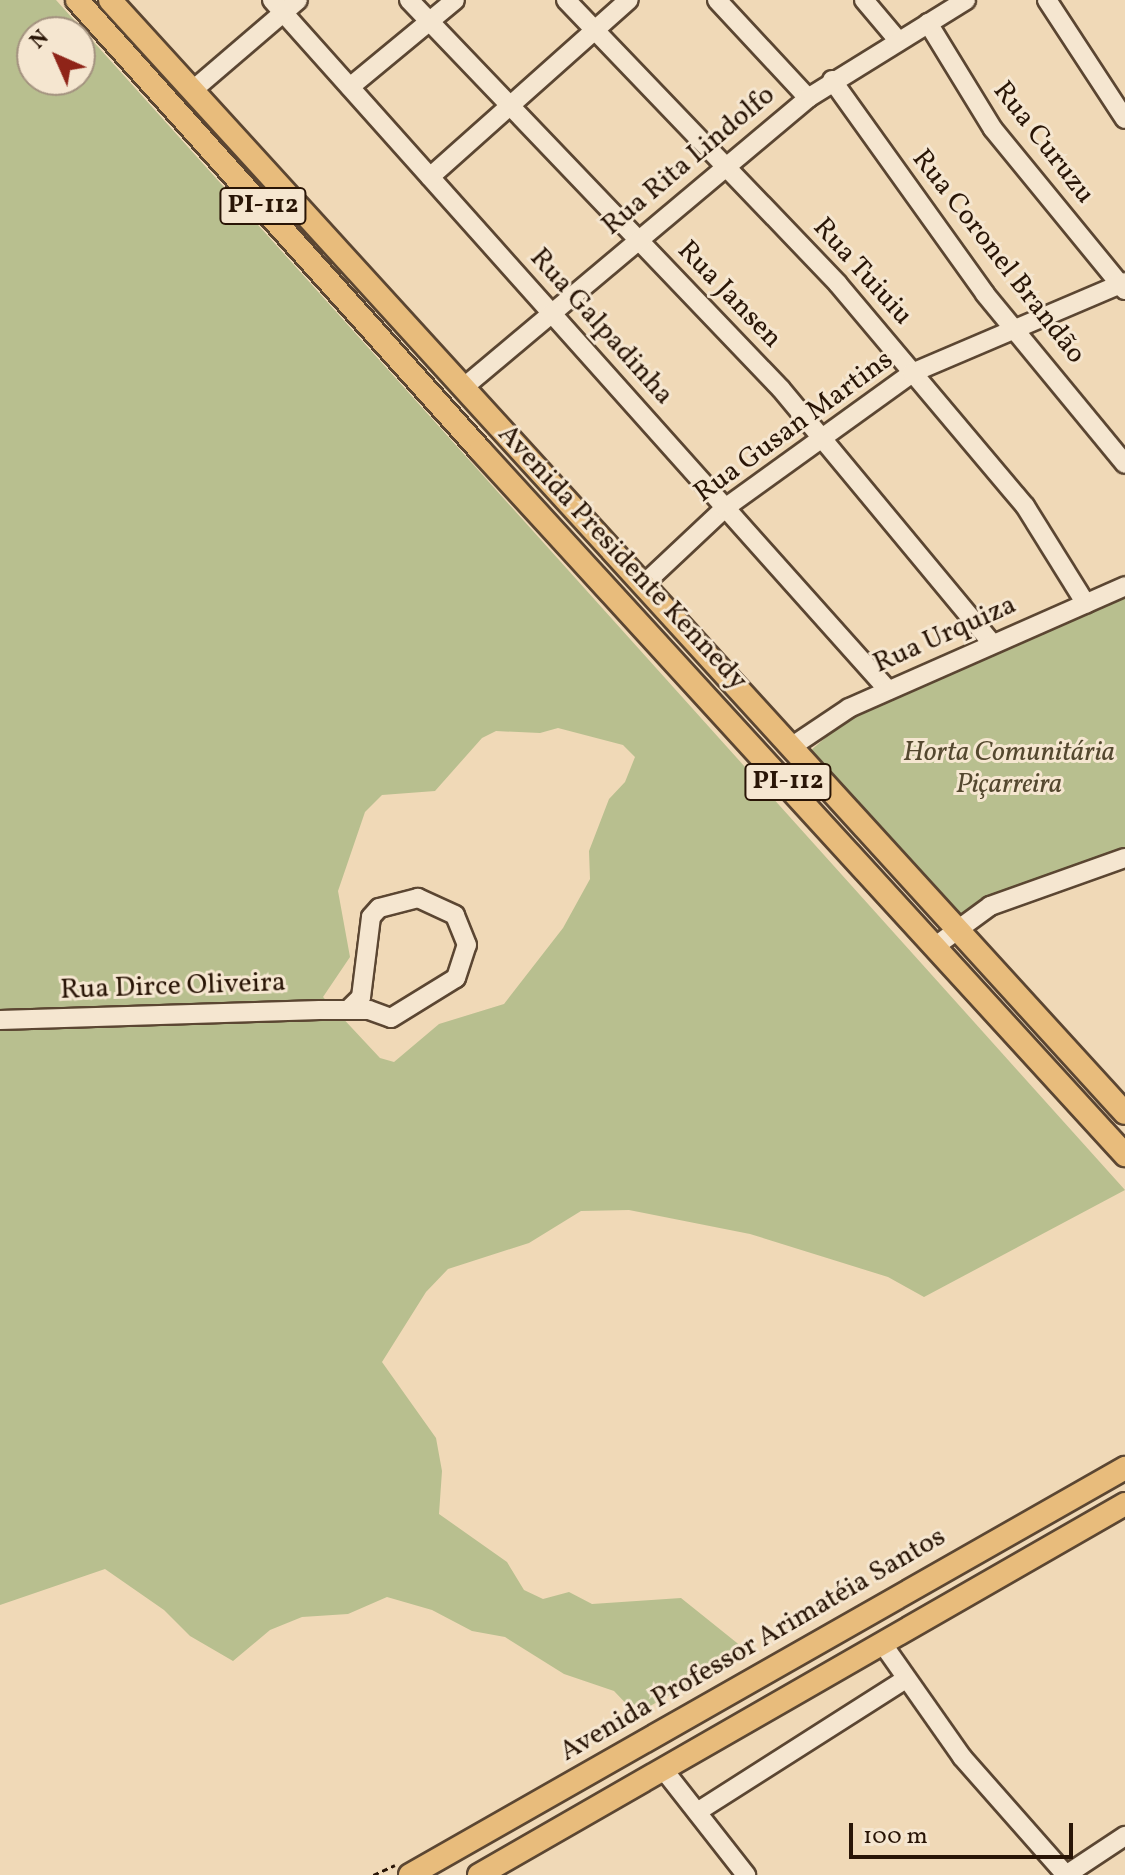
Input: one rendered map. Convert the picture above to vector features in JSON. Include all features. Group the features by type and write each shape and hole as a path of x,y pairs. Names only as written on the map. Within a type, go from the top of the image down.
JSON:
{"main road":[{"name":"Avenida Presidente Kennedy","path":"77,0 333,287 937,945 1125,1155"},
{"name":"Avenida Presidente Kennedy","path":"110,0 794,745 1125,1113"},
{"path":"285,230 304,211"},
{"path":"333,287 356,267"},
{"name":"Avenida Professor Arimatéia Santos","path":"410,1875 1125,1468"},
{"path":"479,1875 1125,1504"},
{"path":"764,1673 699,1729 708,1733 783,1699"},
{"path":"579,1778 613,1769 661,1741 677,1741 675,1752 621,1793"}],"street":[{"path":"193,90 278,7 298,0"},
{"name":"Rua Jansen","path":"409,0 511,102 636,241 742,347 992,643"},
{"path":"350,87 455,0"},
{"name":"Rua Tuiuiu","path":"566,0 838,284 1025,506 1086,604"},
{"path":"430,177 629,0"},
{"path":"717,0 808,98"},
{"path":"864,0 897,39"},
{"name":"Rua Rita Lindolfo","path":"464,387 722,165 808,98 897,39 966,0"},
{"path":"1047,0 1125,119"},
{"name":"Rua Galpadinha","path":"278,7 888,690"},
{"name":"Rua Curuzu","path":"928,23 993,129 1123,285"},
{"name":"Rua Coronel Brandão","path":"832,80 908,191 1013,327 1125,464"},
{"name":"Rua Gusan Martins","path":"644,584 725,508 819,437 912,373 1013,327 1123,285"},
{"name":"Rua Urquiza","path":"794,745 849,708 1125,586"},
{"path":"937,945 990,906 1029,889 1125,858"},
{"name":"Rua Dirce Oliveira","path":"0,1020 348,1010 391,1018 446,988 463,964 467,945 455,915 418,898 379,908 371,917 361,997 348,1010"},
{"path":"882,1643 962,1757 1066,1875 1125,1836"},
{"path":"697,1812 906,1679"},
{"path":"663,1769 746,1875"}],"green space":[{"path":"0,0 56,0 70,16 16,16 16,96 96,96 96,45 1125,1190 924,1297 888,1277 750,1234 629,1210 581,1211 529,1243 448,1269 426,1292 382,1362 436,1438 442,1471 439,1514 507,1562 524,1590 543,1599 569,1592 592,1604 681,1598 747,1651 636,1714 614,1691 564,1674 505,1637 472,1631 432,1610 387,1597 348,1614 302,1617 270,1630 233,1661 190,1636 164,1610 105,1569 0,1605","holes":["558,728 623,745 635,757 625,782 609,799 589,851 590,879 563,928 504,1004 439,1024 394,1062 380,1058 323,997 350,957 338,891 365,812 382,795 435,791 482,738 496,731 540,733"]},
{"name":"Horta Comunitária Piçarreira","path":"1125,598 1125,852 1022,883 961,919 810,751 838,727 891,698"}]}
